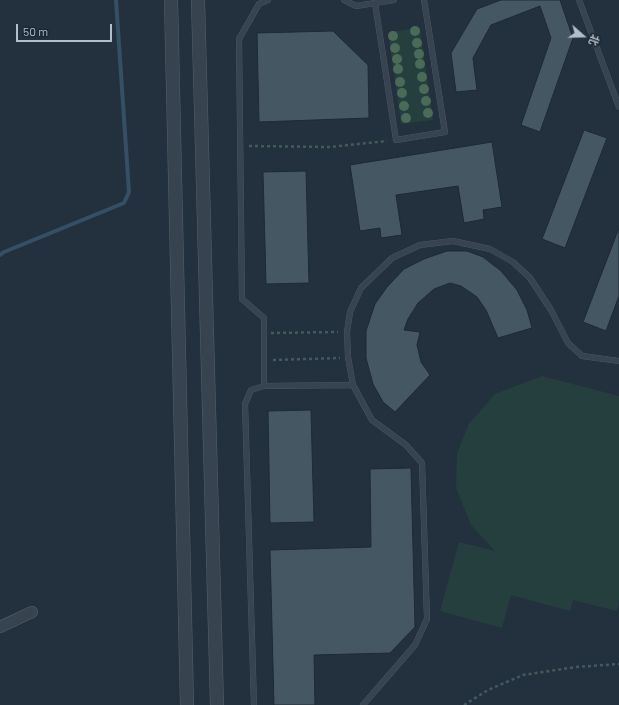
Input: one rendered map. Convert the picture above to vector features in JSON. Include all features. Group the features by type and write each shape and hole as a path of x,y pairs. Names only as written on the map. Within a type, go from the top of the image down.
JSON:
{"street":[{"path":"171,0 187,705"},
{"path":"198,0 217,705"},
{"path":"0,627 32,612"}],"lane":[{"path":"264,386 264,318 242,299 239,39 259,4 268,0"},
{"path":"344,0 356,6 394,0"},
{"path":"375,3 396,140 445,132 424,0"},
{"path":"580,0 619,107"},
{"path":"362,705 416,645 427,619 422,463 406,445 372,420 353,385 348,358 347,332 350,312 361,288 392,258 420,245 453,241 490,249 512,262 530,278 568,343 582,356 619,361"},
{"path":"254,705 246,404 251,390 264,386 353,385"}],"path":[{"path":"241,146 330,148 396,140"},
{"path":"264,333 347,332"},
{"path":"264,360 348,358"},
{"path":"464,705 488,690 523,675 576,667 619,664"}],"green space":[{"path":"420,28 433,120 401,124 388,32"},
{"path":"542,376 619,396 619,603 617,611 573,600 570,611 511,595 502,628 440,611 459,542 495,551 471,525 456,488 457,453 469,424 495,394"}],"building":[{"path":"501,0 560,0 573,38 540,132 521,125 551,38 540,6 491,25 473,58 477,90 456,92 451,53 477,9"},
{"path":"333,31 368,65 369,118 259,122 257,33"},
{"path":"584,130 607,138 565,248 542,239"},
{"path":"492,142 502,207 483,210 484,219 464,223 458,186 396,195 402,235 381,238 380,228 360,231 350,165"},
{"path":"306,171 309,283 266,284 263,172"},
{"path":"619,228 619,296 606,331 583,322"},
{"path":"447,251 467,251 483,257 501,271 517,290 527,310 532,328 498,338 486,310 477,297 461,286 450,283 434,289 418,303 408,319 404,330 420,332 417,345 421,362 430,375 395,412 383,402 373,384 366,358 366,331 375,304 387,287 404,269 424,259"},
{"path":"311,410 314,522 270,523 268,411"},
{"path":"411,468 415,627 390,653 314,655 315,705 274,705 270,550 371,547 370,469"}],"waterway":[{"path":"0,255 4,252 124,203 129,192 116,0"}]}
